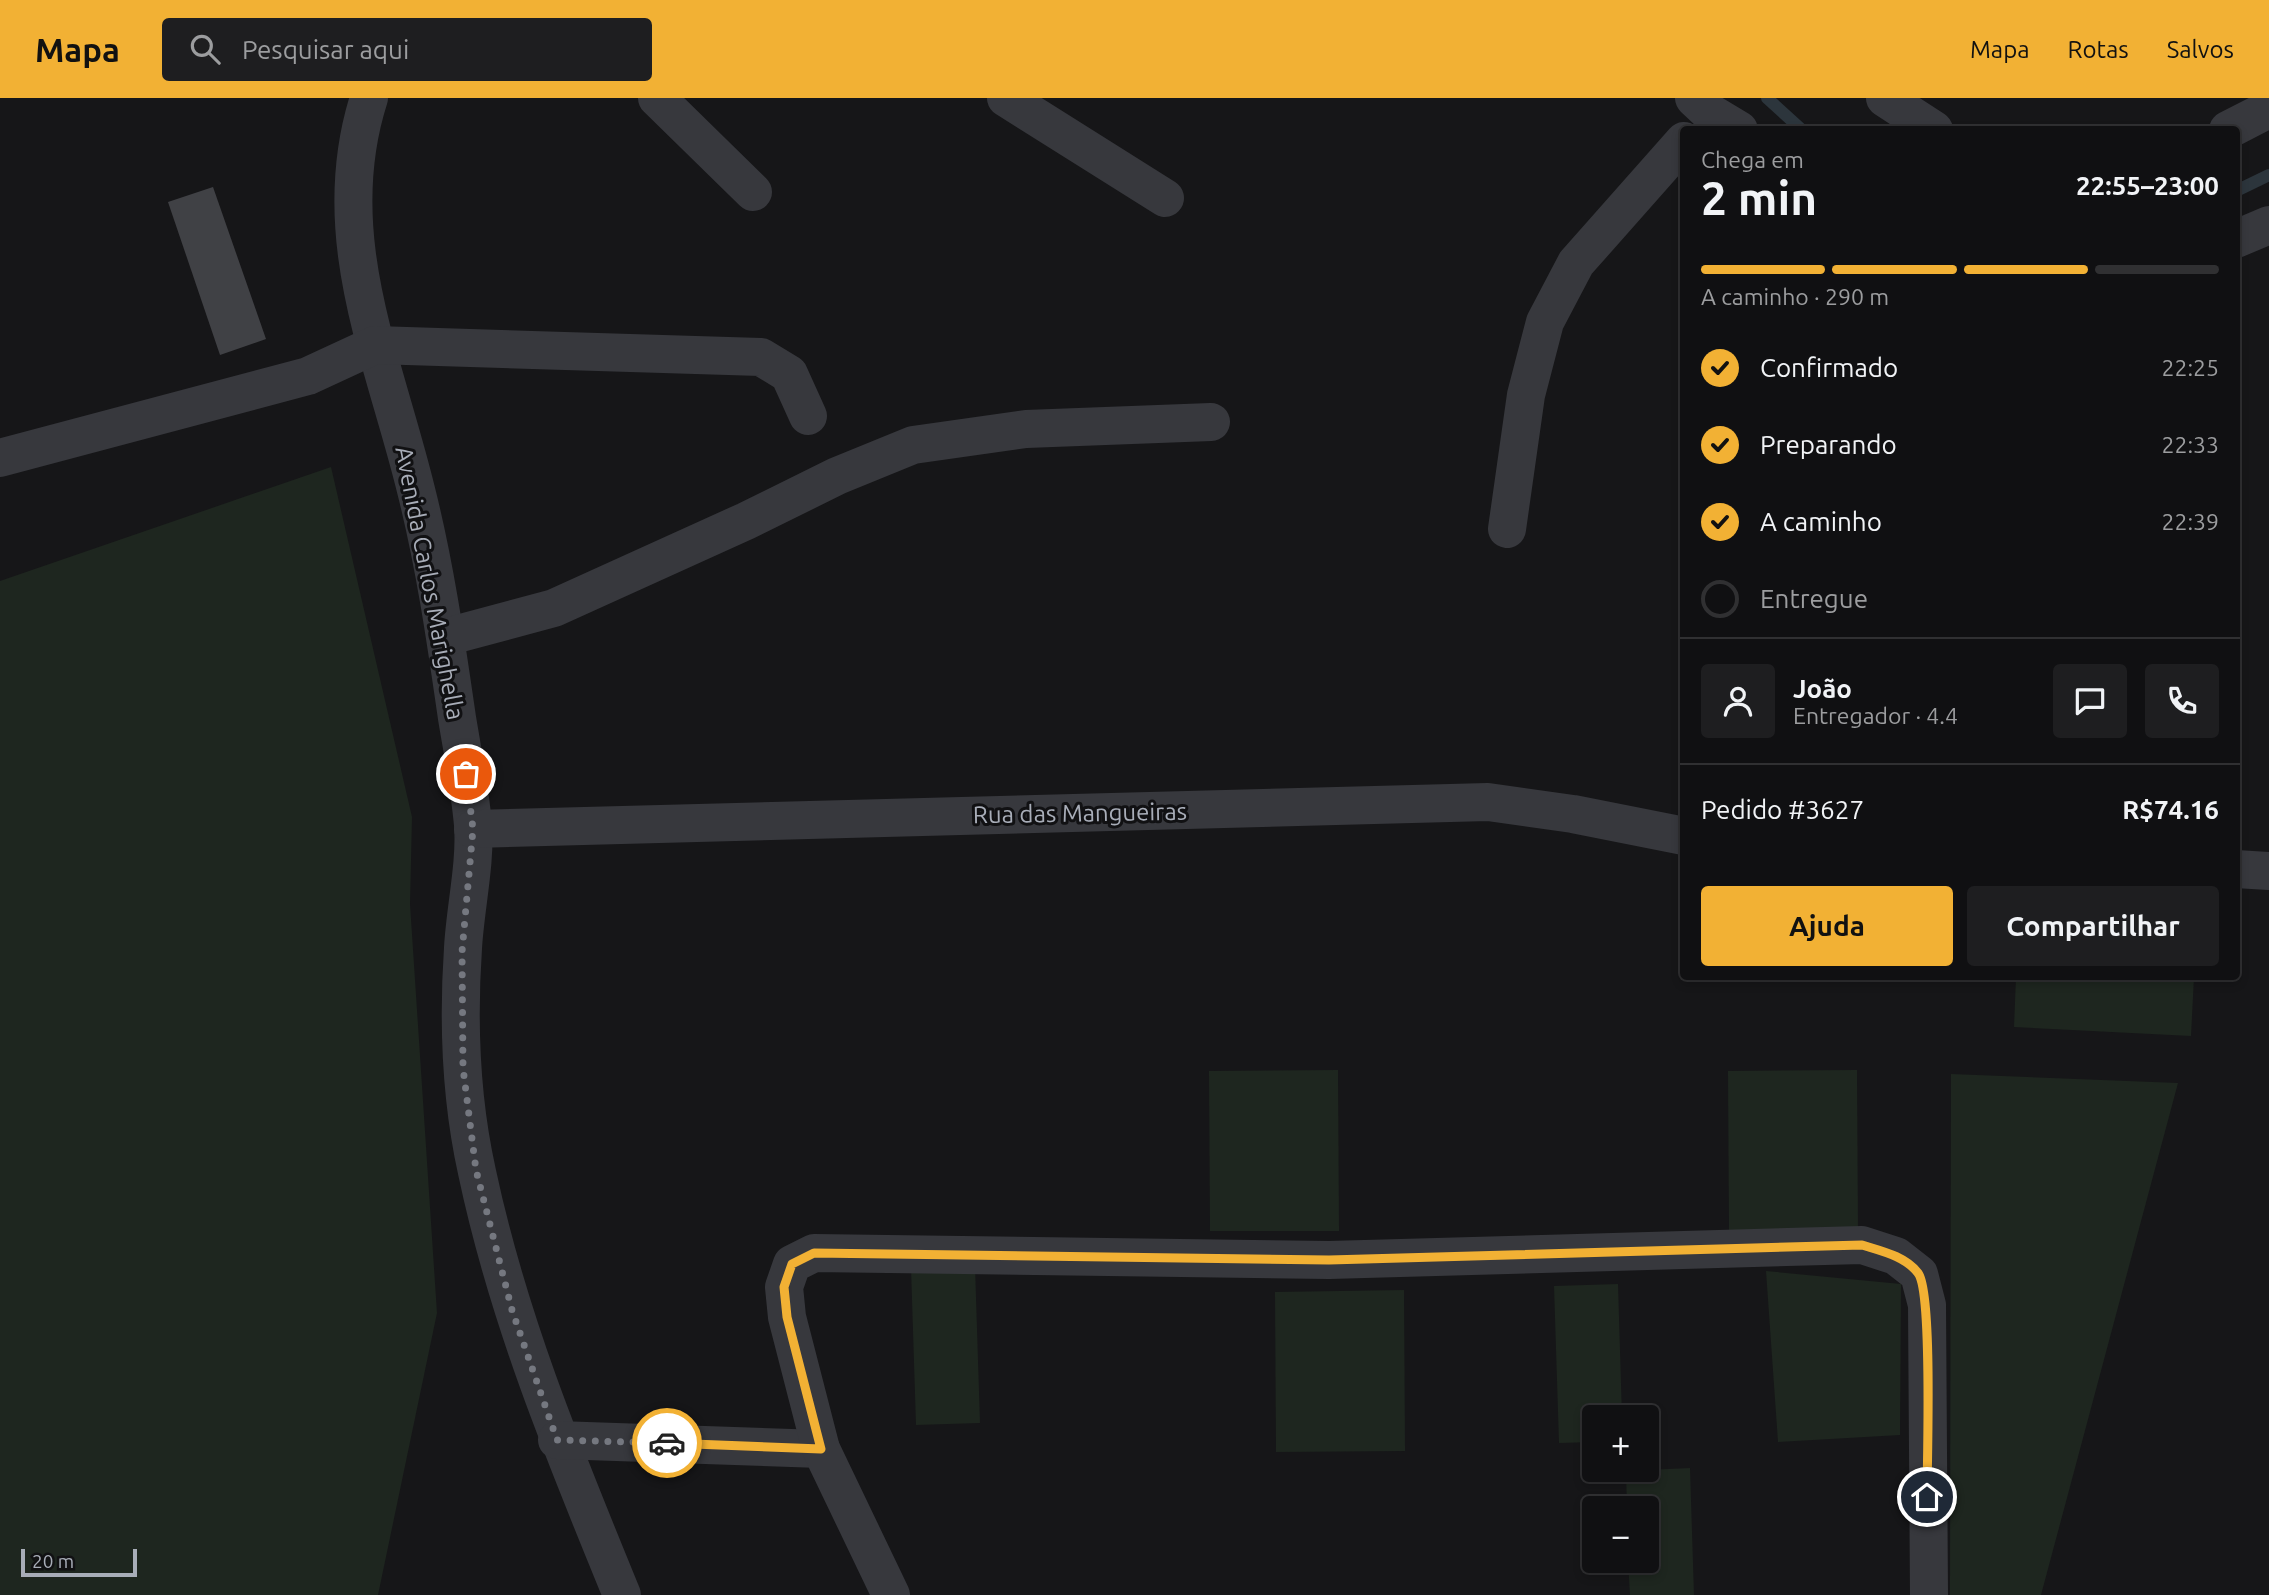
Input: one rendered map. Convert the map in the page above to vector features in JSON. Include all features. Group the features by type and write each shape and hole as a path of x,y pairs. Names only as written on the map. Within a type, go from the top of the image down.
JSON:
{"street":[{"name":"Avenida Carlos Marighella","path":"369,98 358,134 354,223 358,270 375,345 416,490 446,637 473,829 462,952 463,1068 476,1170 512,1310 557,1440 621,1595"},
{"path":"657,98 753,192"},
{"path":"1006,98 1165,198"},
{"path":"1885,98 1928,126"},
{"path":"2236,126 2269,109"},
{"path":"1507,529 1525,395 1545,322 1576,263 1680,146"},
{"path":"2240,237 2269,225"},
{"path":"0,458 308,376 375,345 761,358 789,374 808,416"},
{"path":"446,637 554,608 746,521 836,476 913,445 1026,429 1211,422"},
{"name":"Rua das Mangueiras","path":"473,829 1488,802 1573,814 1680,835"},
{"path":"2240,869 2269,871"},
{"path":"891,1595 821,1449 787,1317 784,1287 792,1264 814,1253 1329,1260 1862,1245 1896,1256 1919,1274 1927,1305 1929,1595"},
{"path":"557,1440 821,1449"}],"shaded area":[{"path":"331,467 412,817 410,904 437,1313 378,1595 0,1595 0,581"},
{"path":"2016,980 2194,980 2191,1036 2014,1027"},
{"path":"1338,1070 1339,1231 1210,1231 1209,1071"},
{"path":"1857,1070 1858,1231 1729,1231 1728,1071"},
{"path":"1951,1074 2178,1083 2041,1595 1950,1595"},
{"path":"975,1266 980,1423 916,1425 911,1268"},
{"path":"1766,1271 1901,1284 1900,1435 1778,1442"},
{"path":"1618,1284 1622,1405 1582,1405 1582,1442 1559,1443 1554,1286"},
{"path":"1404,1290 1405,1451 1276,1452 1275,1292"},
{"path":"1690,1468 1694,1595 1630,1595 1629,1573 1659,1573 1659,1496 1627,1496 1626,1482 1659,1482 1659,1469"}],"building":[{"path":"213,187 266,339 220,355 168,202"}],"waterway":[{"path":"1767,98 1798,126"},
{"path":"2240,189 2269,175"}],"way so far":[{"path":"466,774 473,829 462,952 463,1068 476,1170 512,1310 557,1440 667,1443"}],"route":[{"path":"667,1443 821,1449 787,1317 784,1287 792,1264 814,1253 1329,1260 1862,1245 1896,1256 1919,1274 1927,1305 1927,1497"}]}
